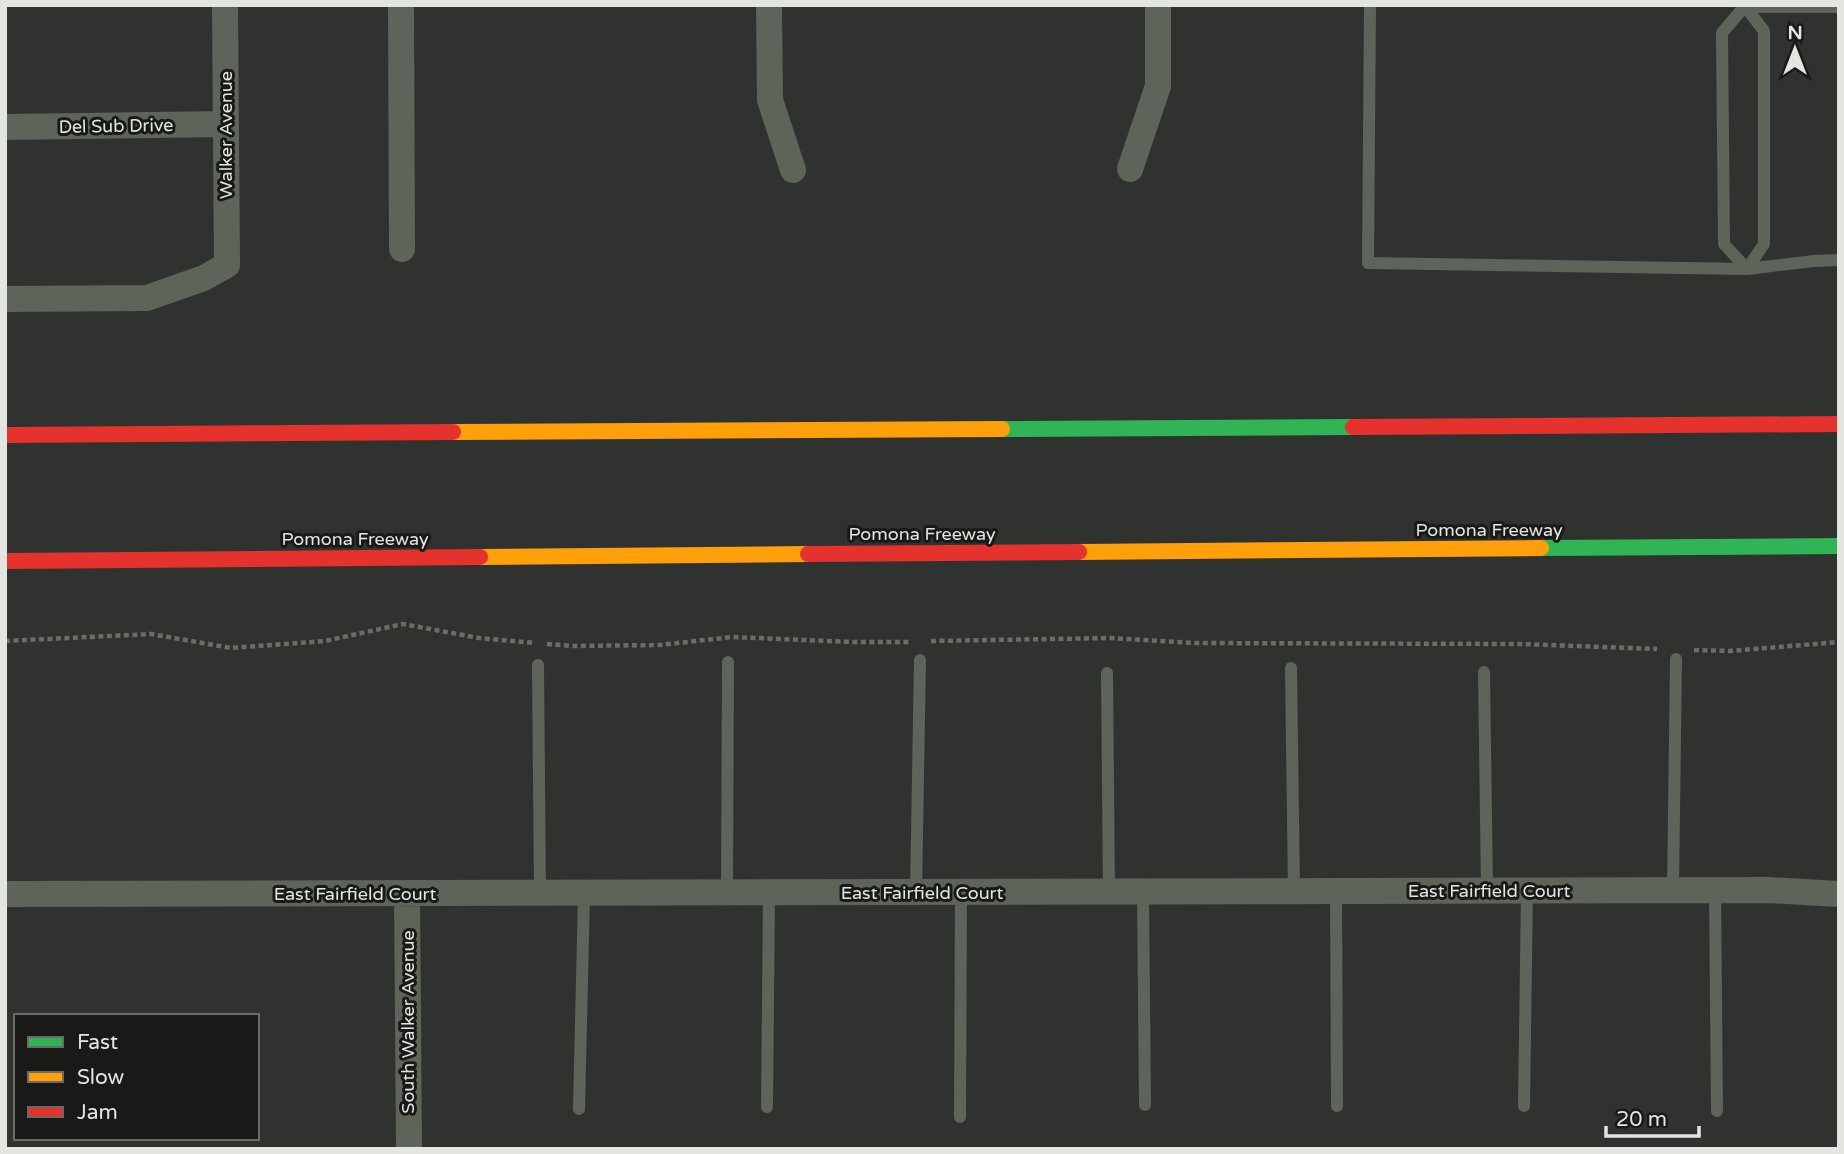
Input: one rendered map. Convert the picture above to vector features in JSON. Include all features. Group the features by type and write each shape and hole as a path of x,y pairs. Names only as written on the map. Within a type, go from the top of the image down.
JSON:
{"highway":[{"path":"1453,426 1756,408"},
{"path":"5,435 1839,424"},
{"name":"Pomona Freeway","path":"5,561 1839,546"}],"street":[{"name":"Walker Avenue","path":"5,299 147,298 204,278 226,265 225,5"},
{"path":"401,5 402,249"},
{"path":"769,5 770,100 793,170"},
{"path":"1130,169 1158,86 1158,5"},
{"name":"Del Sub Drive","path":"5,127 226,124"},
{"name":"East Fairfield Court","path":"5,894 1715,890 1839,894"},
{"name":"South Walker Avenue","path":"407,895 409,1149"}],"lane":[{"path":"1370,5 1368,263 1747,269 1839,260"},
{"path":"1744,6 1722,33 1724,244 1747,269"},
{"path":"1744,6 1764,31 1764,244 1747,269"},
{"path":"1744,6 1839,7"},
{"path":"1672,890 1676,659"},
{"path":"916,893 920,660"},
{"path":"727,894 728,662"},
{"path":"538,665 540,894"},
{"path":"1291,668 1294,892"},
{"path":"1484,672 1487,891"},
{"path":"1107,673 1109,892"},
{"path":"1715,890 1717,1111"},
{"path":"1336,891 1337,1106"},
{"path":"1524,1106 1527,891"},
{"path":"960,1117 961,892"},
{"path":"1143,892 1145,1105"},
{"path":"579,1109 584,894"},
{"path":"767,1107 769,894"}],"path":[{"path":"5,640 151,635 231,648 325,641 403,624 479,638 572,646 660,645 732,636 852,642 1110,638 1195,643 1521,644 1660,649"},
{"path":"1688,650 1730,651 1839,642"}],"traffic: fast":[{"path":"1002,429 1353,427"},
{"path":"1541,548 1839,546"}],"traffic: slow":[{"path":"453,432 1002,429"},
{"path":"1079,552 1541,548"},
{"path":"480,557 808,554"}],"traffic: jam":[{"path":"1353,427 1839,424"},
{"path":"5,435 453,432"},
{"path":"808,554 1079,552"},
{"path":"5,561 480,557"}]}
